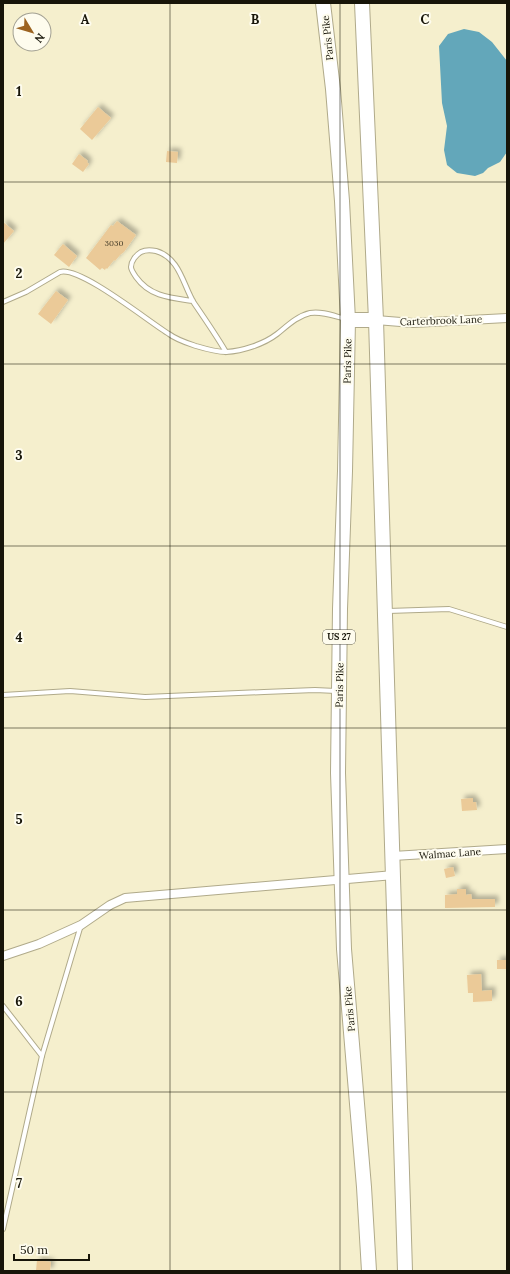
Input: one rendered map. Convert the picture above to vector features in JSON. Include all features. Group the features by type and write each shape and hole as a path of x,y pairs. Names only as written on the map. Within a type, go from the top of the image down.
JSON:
{"highway":[{"name":"Paris Pike","path":"323,3 333,89 342,193 348,320 338,691 338,773 341,880 344,949 364,1187 369,1271"},
{"path":"362,3 376,320 405,1271"},
{"path":"348,320 376,320"}],"street":[{"name":"Carterbrook Lane","path":"376,320 413,323 507,318"},
{"name":"Walmac Lane","path":"393,856 507,849"},
{"path":"3,956 39,944 81,925 110,905 125,898 394,875"}],"lane":[{"path":"193,301 163,296 151,292 134,274 131,268 132,262 138,254 144,251 152,250 160,252 169,258 179,271 193,301 226,352"},
{"path":"3,302 26,292 64,271 90,282 180,341 212,351 226,352 256,345 276,335 287,325 302,316 311,313 322,312 348,320"},
{"path":"385,611 449,609 507,627"},
{"path":"3,696 70,691 145,697 315,690 338,691"},
{"path":"3,1229 42,1056 81,925"},
{"path":"3,1006 42,1056"}],"water":[{"path":"464,29 479,32 492,42 507,61 507,152 500,162 488,168 483,173 475,176 457,173 447,165 444,150 447,126 442,103 439,46 448,34"}],"building":[{"path":"98,107 111,118 92,140 80,129"},
{"path":"167,151 178,152 177,163 166,162"},
{"path":"79,154 88,161 87,162 89,164 83,172 72,164"},
{"path":"117,221 136,235 124,252 115,261 114,260 107,269 106,268 105,270 102,268 100,270 86,258 111,225 113,226"},
{"path":"3,222 14,231 3,244"},
{"path":"63,244 77,256 69,267 54,255"},
{"path":"56,291 68,300 51,324 38,314"},
{"path":"473,798 473,802 476,802 477,810 462,811 461,799"},
{"path":"453,867 455,876 446,878 444,869"},
{"path":"457,889 466,889 466,895 471,894 472,899 495,899 495,907 445,908 445,895 457,894"},
{"path":"497,960 507,960 507,969 497,969"},
{"path":"481,974 482,991 492,990 492,1001 473,1002 473,993 468,993 467,975"},
{"path":"37,1260 51,1262 50,1271 36,1271"}]}
